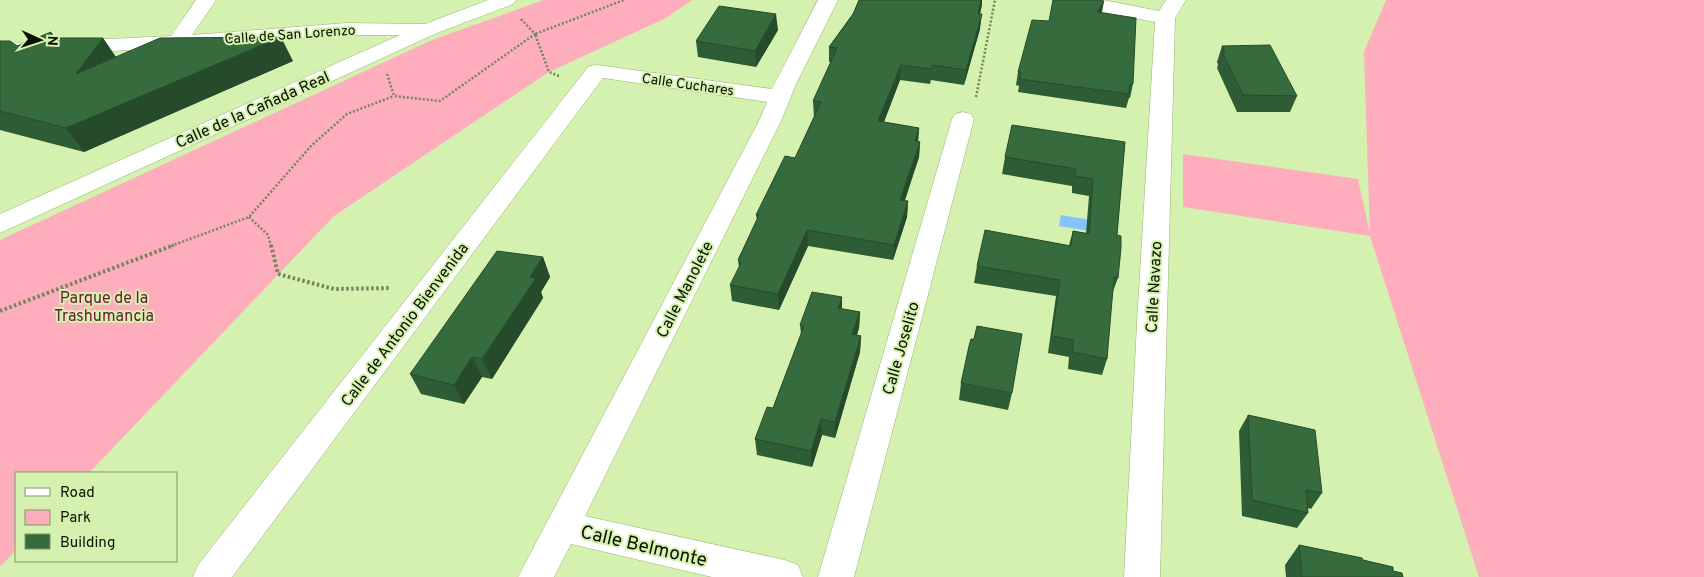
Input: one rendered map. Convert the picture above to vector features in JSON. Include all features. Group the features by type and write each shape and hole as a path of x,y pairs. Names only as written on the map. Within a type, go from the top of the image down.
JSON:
{"street":[{"path":"177,42 206,0"},
{"name":"Calle de la Cañada Real","path":"0,224 430,29 505,0"},
{"name":"Calle Manolete","path":"536,577 771,119 779,97 828,0"},
{"path":"1072,0 1171,9"},
{"name":"Calle Navazo","path":"1142,577 1151,314 1171,9"},
{"name":"Calle de San Lorenzo","path":"0,50 177,42 346,29 430,29"},
{"name":"Calle Cuchares","path":"591,79 779,97"},
{"name":"Calle de Antonio Bienvenida","path":"211,577 591,79"},
{"name":"Calle Joselito","path":"836,577 964,119"},
{"name":"Calle Belmonte","path":"562,526 784,577"}],"path":[{"path":"505,0 516,10 522,23 535,34 549,72 591,79"},
{"path":"0,311 249,216 311,146 347,114 394,96 440,101 535,34 624,0"},
{"path":"964,119 975,102 995,0"},
{"path":"386,71 394,96"},
{"path":"249,216 268,235 278,274 334,289 403,288 417,307"}],"green space":[{"name":"Parque de la Trashumancia","path":"544,0 692,0 666,18 549,72 334,216 90,472 15,472 15,551 0,567 0,240 432,40"},
{"path":"1386,0 1704,0 1704,577 1479,577 1370,236 1183,207 1183,154 1358,179 1370,234 1364,52"}],"water":[{"path":"1061,215 1103,222 1101,233 1059,226"}],"building":[{"path":"859,0 981,0 978,14 982,14 966,70 932,65 932,69 901,65 878,121 919,128 915,141 920,142 900,200 908,201 894,245 807,230 778,294 730,285 741,263 738,260 759,215 756,215 785,156 795,158 821,102 813,101 837,48 829,47 853,14"},
{"path":"1053,0 1100,0 1104,1 1097,12 1136,18 1133,84 1130,84 1129,94 1020,79 1021,72 1018,72 1032,20 1049,21"},
{"path":"719,6 776,14 755,51 696,41"},
{"path":"51,32 52,38 103,38 76,74 160,38 281,37 66,128 0,111 0,41 10,41 17,46"},
{"path":"1270,45 1297,96 1243,95 1222,52 1225,52 1222,46"},
{"path":"1012,125 1125,142 1117,235 1121,236 1121,248 1118,278 1114,277 1107,359 1072,352 1074,340 1052,336 1060,280 977,266 985,230 1071,246 1073,231 1089,234 1093,179 1075,176 1076,169 1005,157"},
{"path":"497,251 543,257 530,277 536,278 482,359 472,357 454,385 410,374"},
{"path":"812,292 842,297 838,308 860,312 852,334 861,336 835,422 821,419 811,451 755,439 767,407 773,408 804,326 800,325"},
{"path":"977,326 1022,334 1012,393 961,383 969,346 971,339 974,339"},
{"path":"1248,415 1315,430 1322,493 1306,490 1308,513 1252,500"},
{"path":"1299,545 1362,558 1363,560 1393,567 1393,571 1402,573 1403,577 1302,577"}]}
